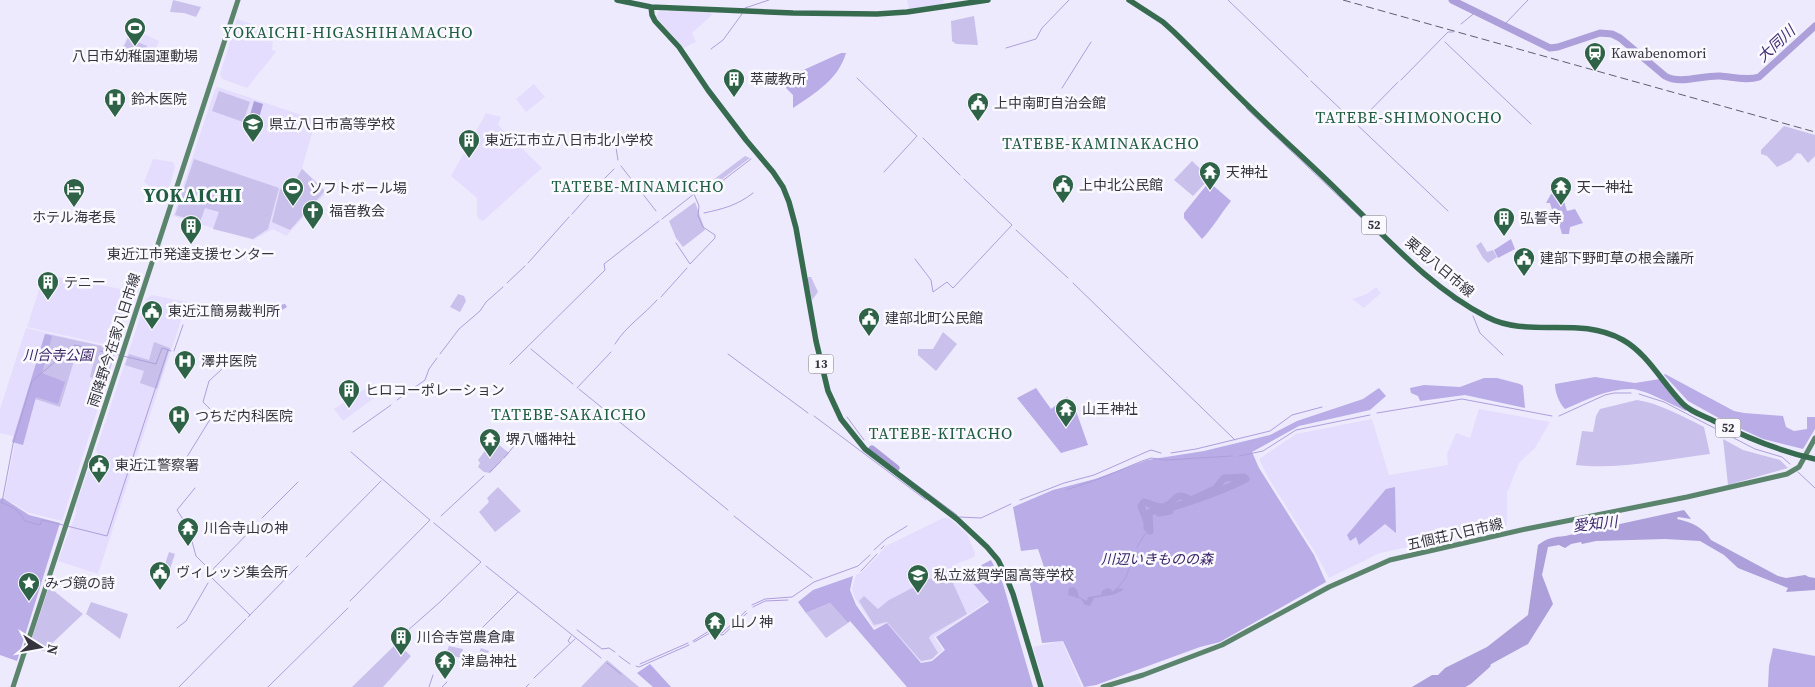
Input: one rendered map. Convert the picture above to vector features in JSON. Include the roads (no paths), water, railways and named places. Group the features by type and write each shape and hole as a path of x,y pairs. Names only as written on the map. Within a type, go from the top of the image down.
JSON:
{"main road":[{"name":"雨降野今在家八日市線","path":"12,687 238,0"},
{"path":"617,0 651,7 793,13 877,14 946,3 988,0"},
{"name":"栗見八日市線","path":"1129,0 1163,22 1406,257 1462,302 1507,326 1568,326 1615,336 1628,343 1684,405 1761,444 1815,459"},
{"name":"13","path":"651,7 655,21 679,47 708,90 783,187 794,220 826,382 841,419 864,449 957,519 998,560 1013,594 1041,687"},
{"name":"五個荘八日市線","path":"1103,687 1134,678 1222,645 1329,587 1390,560 1526,529 1687,497 1787,474 1799,467 1815,438"}],"waterway":[{"path":"745,8 769,0"},
{"path":"1006,48 1036,39 1042,28 1069,0"},
{"path":"1228,0 1308,77"},
{"name":"大同川","path":"1452,0 1550,48 1600,33 1612,34 1620,38 1665,76 1678,80 1713,76 1745,79 1759,77 1815,26"},
{"path":"1504,25 1528,0"},
{"path":"1461,24 1477,11"},
{"path":"711,49 723,40 742,14"},
{"path":"1401,80 1448,32 1453,32"},
{"path":"1062,88 1091,42"},
{"path":"1445,42 1531,124"},
{"path":"857,78 917,136 884,172"},
{"path":"1311,81 1448,211"},
{"path":"1358,123 1398,82"},
{"path":"1246,108 1372,228"},
{"path":"614,135 618,160"},
{"path":"923,138 960,175"},
{"path":"697,193 709,185 717,185 751,159"},
{"path":"621,166 656,211"},
{"path":"593,190 614,169"},
{"path":"915,259 931,280 933,292 947,282 953,288 1012,225 964,179"},
{"path":"704,213 730,206 742,201 753,193"},
{"path":"662,219 694,194 699,206 698,216 703,227 715,235 715,238 690,264 676,243"},
{"path":"572,214 589,195"},
{"path":"528,263 569,217"},
{"path":"510,364 605,270 604,264 659,221"},
{"path":"1016,230 1068,278"},
{"path":"507,283 525,266"},
{"path":"661,297 687,268"},
{"path":"1073,283 1235,440"},
{"path":"440,354 459,329 503,287"},
{"path":"1452,299 1457,302"},
{"path":"615,344 624,332 657,300"},
{"path":"1473,316 1480,333 1503,355"},
{"path":"174,351 183,325"},
{"path":"2,502 13,444 32,381 75,345 96,350"},
{"path":"123,356 156,364 162,348 171,351"},
{"path":"531,349 573,384"},
{"path":"67,526 107,536 168,350"},
{"path":"100,351 119,355"},
{"path":"577,388 611,352"},
{"path":"728,354 808,413"},
{"path":"199,471 185,460 214,413 203,402 209,381 236,356"},
{"path":"397,400 425,380 429,369 437,358"},
{"path":"579,389 728,510"},
{"path":"1559,416 1605,395 1631,393"},
{"path":"1639,394 1664,402 1755,449 1782,457 1790,464"},
{"path":"1377,413 1462,399 1552,416"},
{"path":"353,432 391,405"},
{"path":"1171,453 1196,449 1270,431 1292,415 1322,407"},
{"path":"1239,456 1263,451 1296,430 1370,415"},
{"path":"814,416 926,500"},
{"path":"847,417 864,440"},
{"path":"504,458 519,440 531,431"},
{"path":"872,449 896,468"},
{"path":"1020,500 1064,483 1094,475 1151,450 1161,453"},
{"path":"350,601 430,520 351,452"},
{"path":"1066,490 1151,458 1166,460 1232,456"},
{"path":"490,472 501,461"},
{"path":"1798,472 1815,488"},
{"path":"902,474 957,515"},
{"path":"441,516 484,476"},
{"path":"1244,477 1246,479 1209,495 1170,508 1170,511 1159,513 1157,509 1149,513 1150,531 1147,528 1147,522 1141,506 1144,502 1163,507 1177,497 1181,496 1191,500 1215,489 1224,478 1244,477"},
{"path":"306,557 381,481"},
{"path":"262,518 298,482"},
{"path":"195,488 177,510 188,527 196,556 208,568"},
{"path":"0,502 14,509 25,521 40,525 42,520 63,525"},
{"path":"959,517 981,518 1011,504"},
{"path":"734,516 812,578"},
{"path":"397,640 481,562 434,523"},
{"path":"250,615 212,578 214,568 257,524"},
{"path":"874,550 886,539 907,526"},
{"path":"1137,547 1146,533"},
{"path":"881,549 884,546"},
{"path":"861,571 877,554"},
{"path":"752,605 765,599 792,597 814,582 858,566 870,555"},
{"path":"1117,589 1126,577 1134,555"},
{"path":"248,617 298,566"},
{"path":"486,566 601,658"},
{"path":"177,628 186,621 208,583"},
{"path":"478,632 518,592"},
{"path":"753,607 765,601 788,600"},
{"path":"268,687 348,608"},
{"path":"693,641 709,631 722,633 746,611"},
{"path":"694,642 710,633 723,635 747,613"},
{"path":"179,687 246,619"},
{"path":"577,630 602,649 609,648 615,652"},
{"path":"570,643 568,641 571,636"},
{"path":"534,678 575,639"},
{"path":"640,664 688,643"},
{"path":"636,666 639,667 689,645"},
{"path":"619,656 630,664"},
{"path":"607,663 621,674"},
{"name":"愛知川","path":"1458,687 1469,681 1487,665"},
{"path":"429,687 433,675"},
{"path":"442,687 447,682"},
{"path":"526,687 529,684"}],"railway":[{"path":"1343,0 1815,132"}],"place":[{"name":"八日市幼稚園運動場","path":"135,47"},
{"name":"Kawabenomori","path":"1595,72"},
{"name":"萃蔵教所","path":"734,98"},
{"name":"鈴木医院","path":"115,118"},
{"name":"上中南町自治会館","path":"978,122"},
{"name":"県立八日市高等学校","path":"253,143"},
{"name":"東近江市立八日市北小学校","path":"469,159"},
{"name":"天神社","path":"1210,191"},
{"name":"上中北公民館","path":"1063,204"},
{"name":"天一神社","path":"1561,206"},
{"name":"ソフトボール場","path":"293,207"},
{"name":"ホテル海老長","path":"74,208"},
{"name":"福音教会","path":"313,230"},
{"name":"弘誓寺","path":"1504,237"},
{"name":"東近江市発達支援センター","path":"191,245"},
{"name":"建部下野町草の根会議所","path":"1524,277"},
{"name":"テニー","path":"48,301"},
{"name":"東近江簡易裁判所","path":"152,330"},
{"name":"建部北町公民館","path":"869,337"},
{"name":"澤井医院","path":"185,380"},
{"name":"ヒロコーポレーション","path":"349,409"},
{"name":"山王神社","path":"1066,428"},
{"name":"つちだ内科医院","path":"179,435"},
{"name":"堺八幡神社","path":"490,458"},
{"name":"東近江警察署","path":"99,484"},
{"name":"川合寺山の神","path":"188,547"},
{"name":"ヴィレッジ集会所","path":"160,591"},
{"name":"私立滋賀学園高等学校","path":"918,594"},
{"name":"みづ鏡の詩","path":"29,602"},
{"name":"山ノ神","path":"715,641"},
{"name":"川合寺営農倉庫","path":"401,656"},
{"name":"津島神社","path":"445,680"}],"district":[{"name":"YOKAICHI-HIGASHIHAMACHO","path":"348,32"},
{"name":"TATEBE-SHIMONOCHO","path":"1409,117"},
{"name":"TATEBE-KAMINAKACHO","path":"1101,143"},
{"name":"TATEBE-MINAMICHO","path":"638,186"},
{"name":"YOKAICHI","path":"193,195"},
{"name":"TATEBE-SAKAICHO","path":"569,414"},
{"name":"TATEBE-KITACHO","path":"941,433"}],"park label":[{"name":"川合寺公園","path":"58,355"},
{"name":"川辺いきものの森","path":"1157,559"}]}
